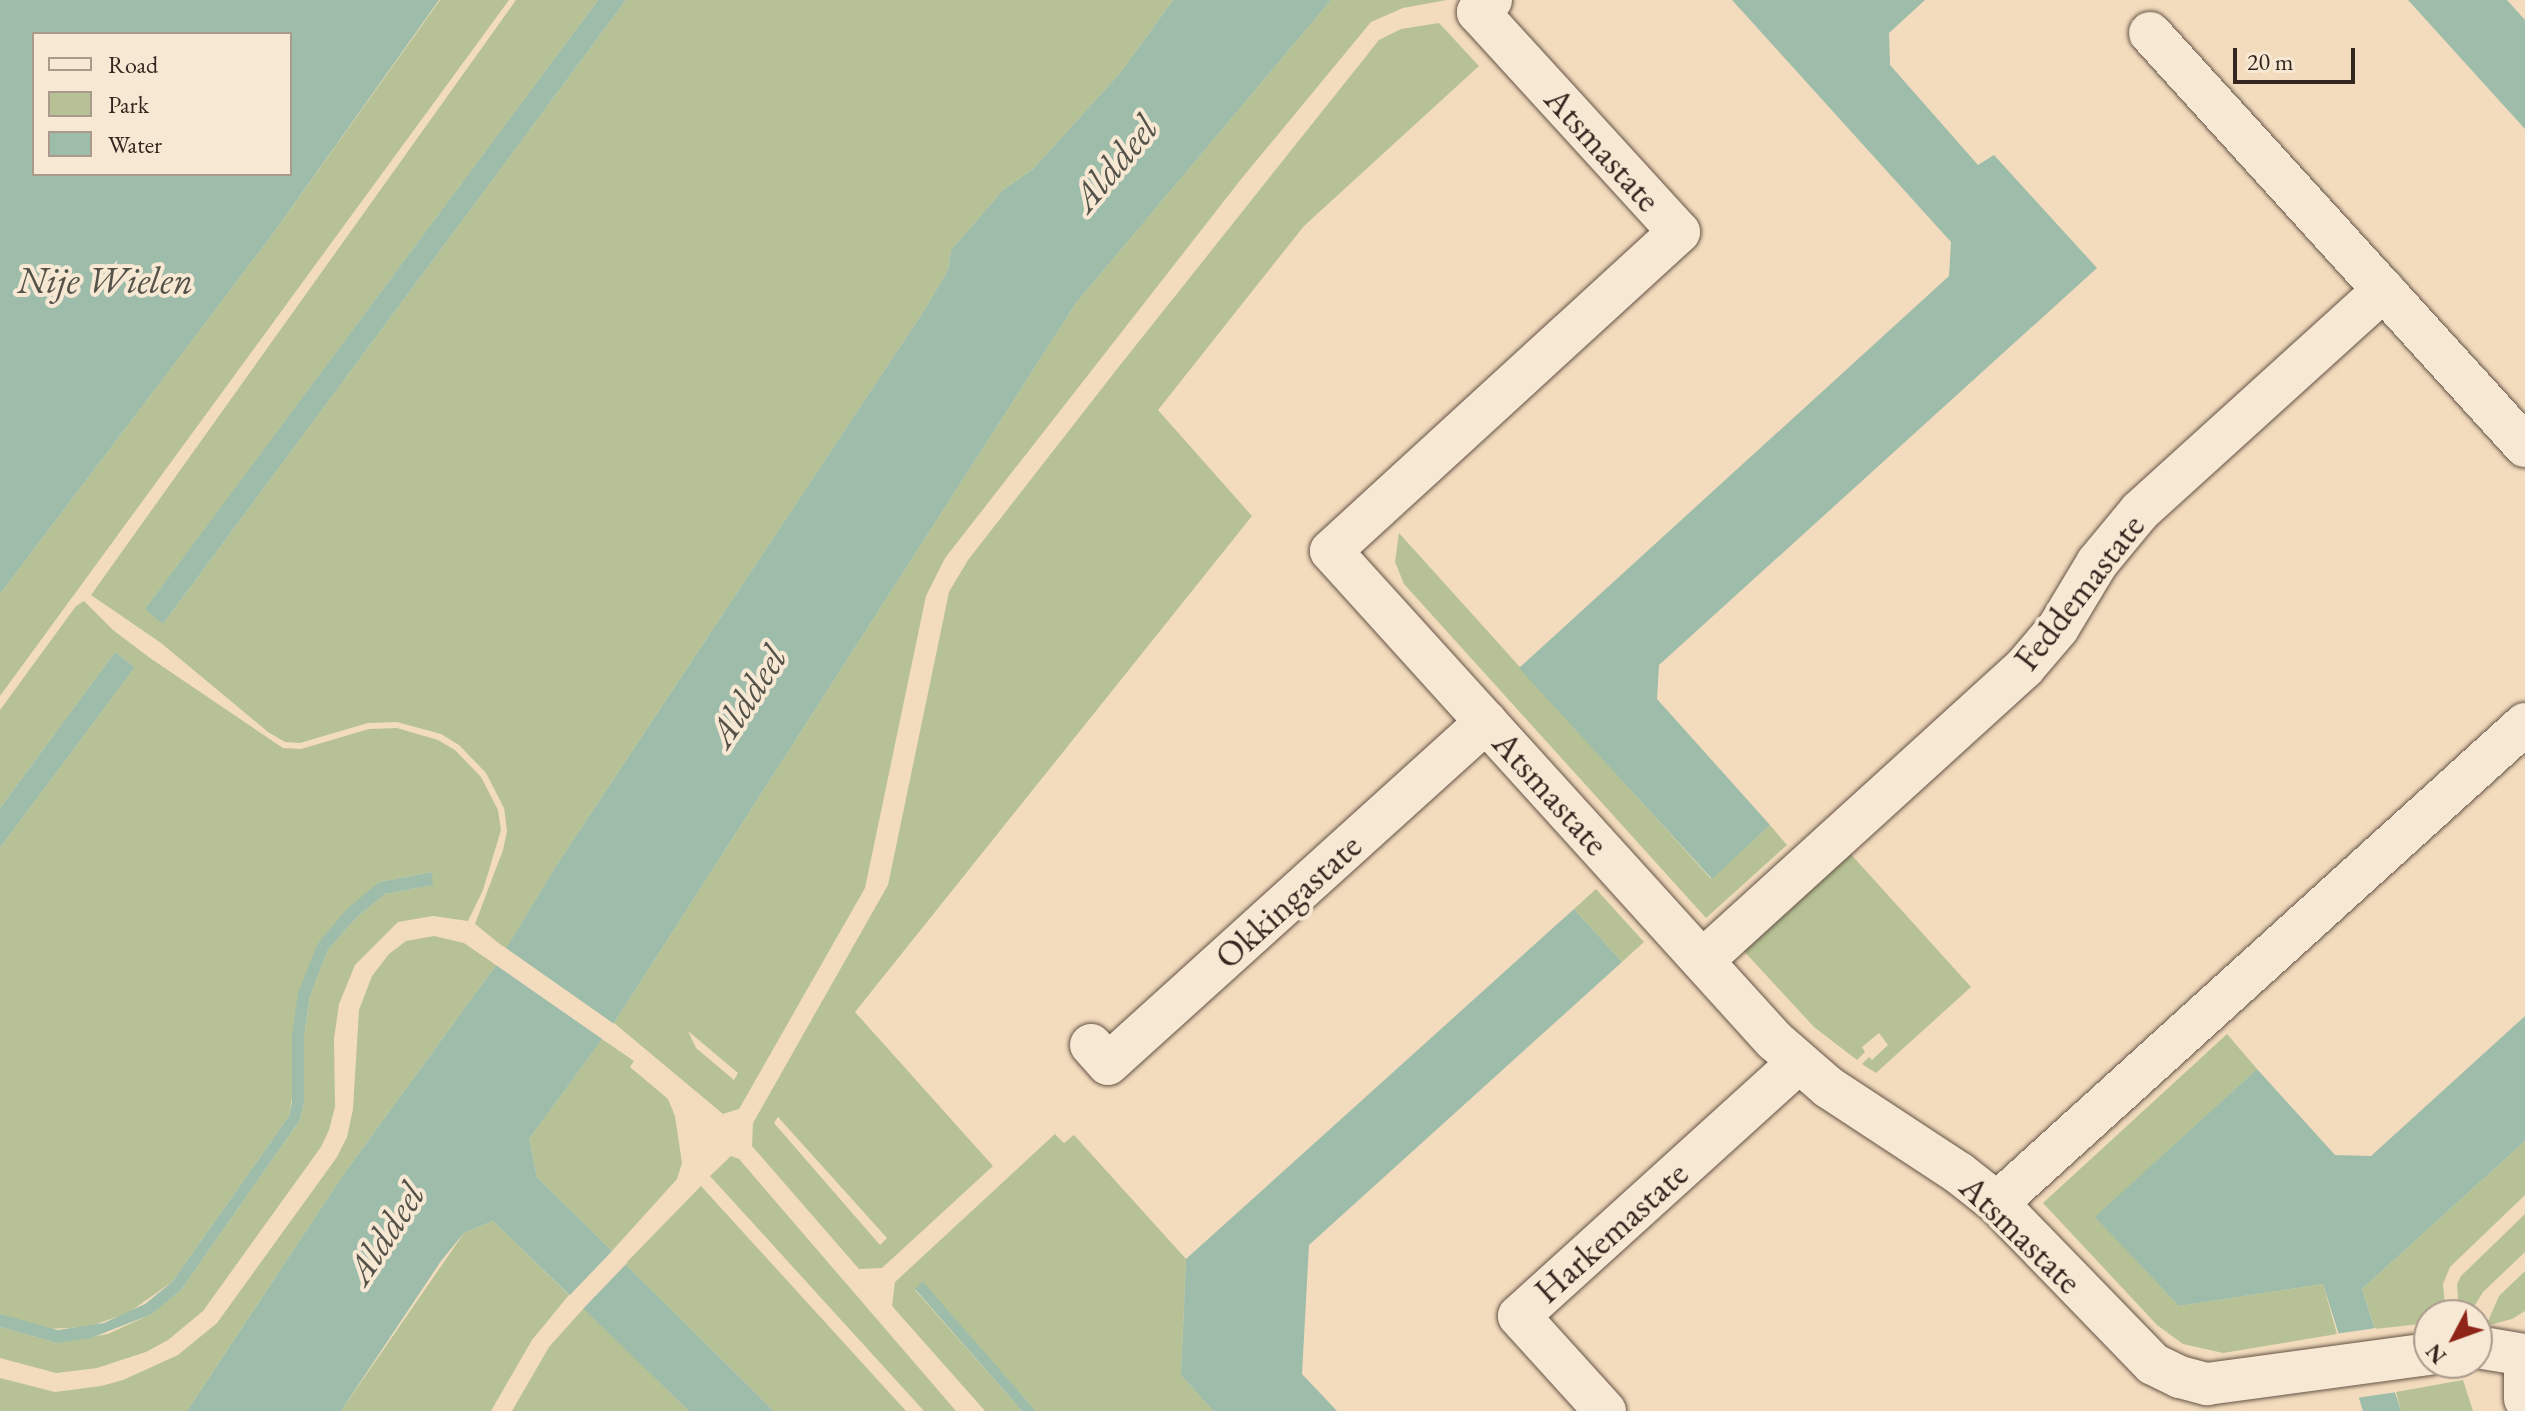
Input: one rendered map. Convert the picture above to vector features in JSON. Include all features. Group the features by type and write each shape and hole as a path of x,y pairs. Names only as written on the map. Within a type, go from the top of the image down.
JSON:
{"street":[{"name":"Atsmastate","path":"1491,0 1478,12 1679,232 1331,551 1798,1063 1997,1203 2181,1394 2207,1384 2413,1356"},
{"path":"2150,33 2525,446"},
{"name":"Feddemastate","path":"1703,960 2024,668 2058,628 2097,563 2140,511 2384,290"},
{"name":"Okkingastate","path":"1091,1045 1108,1064 1486,722"},
{"path":"1997,1203 2525,724"},
{"name":"Harkemastate","path":"1605,1411 1519,1316 1798,1063"},
{"path":"2493,1350 2525,1355"},
{"path":"2525,1362 2525,1399"}],"green space":[{"path":"440,0 509,0 0,696 0,594 275,231"},
{"path":"516,0 598,0 146,608 163,624 626,0 1173,0 1120,73 1033,169 1003,190 951,250 948,270 925,309 556,866 506,949 475,924 503,850 507,831 504,808 486,773 459,745 441,734 397,722 368,723 300,743 285,742 268,732 161,643 91,595"},
{"path":"1331,0 1447,0 1403,8 1371,22 1242,178 945,558 926,596 865,888 739,1109 723,1114 614,1023 1076,303","holes":["688,1031 738,1073 734,1080 696,1048"]},
{"path":"1439,23 1479,66 1304,226 1158,410 1252,516 855,1012 993,1166 882,1268 859,1269 752,1146 753,1123 888,885 949,592 968,560 1379,40 1401,29","holes":["778,1117 887,1238 880,1245 774,1123"]},
{"path":"1399,533 1711,879 1770,825 1787,845 1706,918 1404,584 1395,562"},
{"path":"84,601 113,630 150,658 283,748 301,749 369,729 397,728 438,740 455,750 481,777 498,810 501,830 483,890 468,921 433,916 398,922 355,965 339,1004 334,1039 335,1107 329,1130 321,1147 203,1311 168,1340 146,1352 97,1368 56,1373 0,1358 0,1327 57,1343 108,1334 151,1314 181,1290 300,1120 304,1103 304,1037 310,996 328,950 355,919 385,894 432,885 432,872 379,882 318,943 289,1116 172,1282 128,1313 88,1327 46,1329 0,1314 0,848 135,667 115,652 0,808 0,710 76,606"},
{"path":"1848,851 1971,987 1876,1073 1862,1064 1869,1057 1872,1060 1888,1045 1879,1033 1862,1047 1865,1052 1857,1060 1814,1027 1741,948"},
{"path":"1596,889 1644,942 1622,962 1574,909"},
{"path":"434,936 464,943 496,965 343,1175 187,1411 0,1411 0,1378 55,1392 101,1386 123,1380 178,1355 217,1323 337,1157 347,1137 353,1109 359,1010 372,976 389,954 406,941"},
{"path":"2227,1034 2257,1069 2096,1217 2179,1306 2323,1284 2337,1334 2223,1353 2183,1344 2157,1325 2043,1203"},
{"path":"602,1039 634,1061 630,1067 668,1099 675,1116 682,1163 677,1179 612,1251 537,1177 529,1139"},
{"path":"1055,1134 1064,1143 1074,1135 1186,1259 1181,1375 1213,1411 1036,1411 922,1283 915,1290 1022,1411 985,1411 892,1306 895,1282"},
{"path":"2525,1141 2525,1195 2450,1267 2443,1284 2444,1299 2413,1299 2413,1325 2375,1329 2362,1289"},
{"path":"731,1156 739,1159 956,1411 924,1411 710,1176"},
{"path":"701,1186 906,1411 774,1411 625,1264"},
{"path":"2525,1214 2525,1252 2479,1299 2458,1299 2457,1284 2461,1276"},
{"path":"493,1221 569,1295 532,1340 491,1411 341,1411 464,1233"},
{"path":"2525,1271 2525,1311 2512,1319 2493,1324 2493,1310 2499,1296"},
{"path":"584,1308 689,1411 512,1411 549,1347"},
{"path":"2463,1380 2473,1411 2401,1411 2396,1392"}],"water":[{"name":"Nije Wielen","path":"0,0 439,0 275,231 0,594"},
{"path":"598,0 626,0 163,624 145,609"},
{"name":"Alddeel","path":"1173,0 1331,0 1076,303 614,1023 529,1139 537,1177 774,1411 689,1411 493,1221 464,1233 441,1261 341,1411 187,1411 343,1175 496,965 556,866 925,309 948,270 951,250 1003,190 1033,169 1120,73"},
{"path":"1732,0 1925,0 1889,33 1890,65 1978,165 1994,155 2097,268 1659,665 1657,699 1770,825 1712,879 1519,668 1949,276 1951,242"},
{"path":"2408,0 2507,0 2525,20 2525,129"},
{"path":"115,652 135,667 0,848 0,808"},
{"path":"432,872 433,885 385,894 355,919 328,950 310,996 304,1037 304,1103 300,1120 181,1290 152,1314 91,1338 57,1343 0,1327 0,1314 58,1330 104,1323 145,1304 172,1282 289,1116 292,1102 292,1036 298,993 318,943 346,910 379,882"},
{"path":"1574,909 1622,962 1309,1245 1302,1374 1337,1411 1213,1411 1181,1375 1186,1259"},
{"path":"2525,1016 2525,1141 2362,1289 2401,1411 2363,1411 2323,1284 2179,1306 2095,1217 2257,1069 2335,1155 2371,1156"},
{"path":"922,1282 1036,1411 1022,1411 915,1289"}],"pier":[{"path":"503,946 617,1026 605,1041 493,963"},
{"path":"615,1248 628,1262 581,1311 567,1298"},
{"path":"2376,1328 2397,1392 2356,1398 2335,1334"}]}
